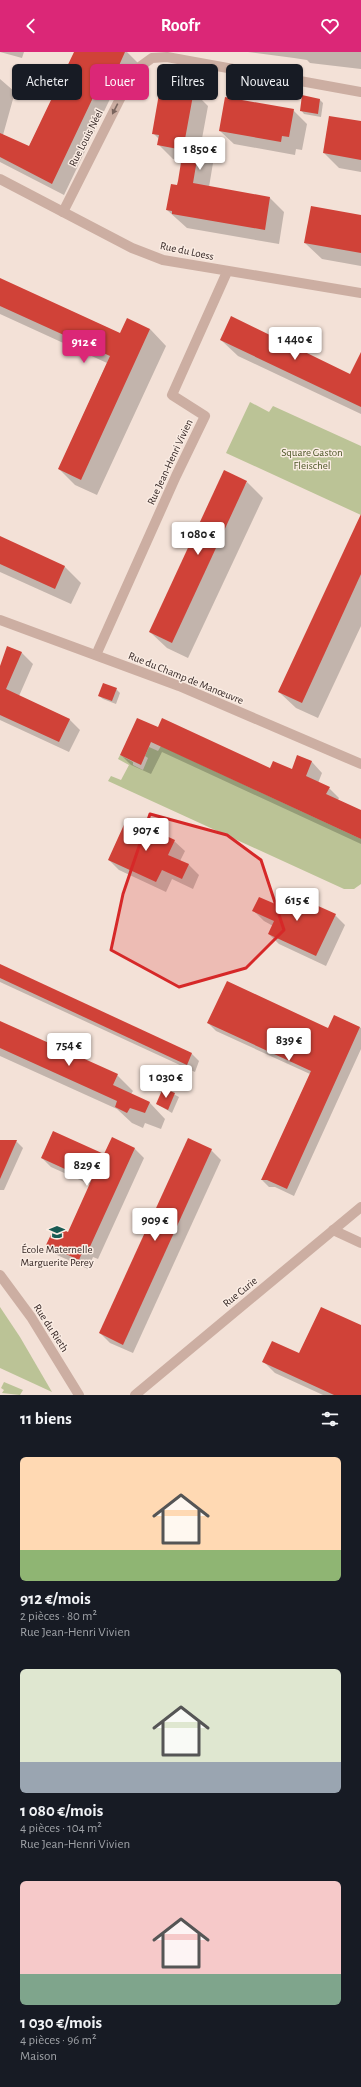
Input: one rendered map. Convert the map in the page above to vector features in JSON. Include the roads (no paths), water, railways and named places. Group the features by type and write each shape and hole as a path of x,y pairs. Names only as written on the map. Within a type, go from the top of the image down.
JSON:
{"street":[{"name":"Rue Louis Néel","path":"63,212 134,71 152,58 167,57 361,92"},
{"name":"Rue du Loess","path":"0,179 132,248 163,260 227,272 361,293"},
{"name":"Rue Jean-Henri Vivien","path":"96,655 176,476 205,416 172,395 227,272"},
{"name":"Rue du Champ de Manœuvre","path":"0,620 179,686 361,764"},
{"name":"Rue Curie","path":"135,1395 361,1207"},
{"path":"333,1230 361,1243"},
{"name":"Rue du Rieth","path":"0,1275 31,1317 79,1395"}],"place":[{"name":"École Maternelle Marguerite Perey","path":"57,1232"}],"park label":[{"name":"Square Gaston Fleischel","path":"312,458"}]}
